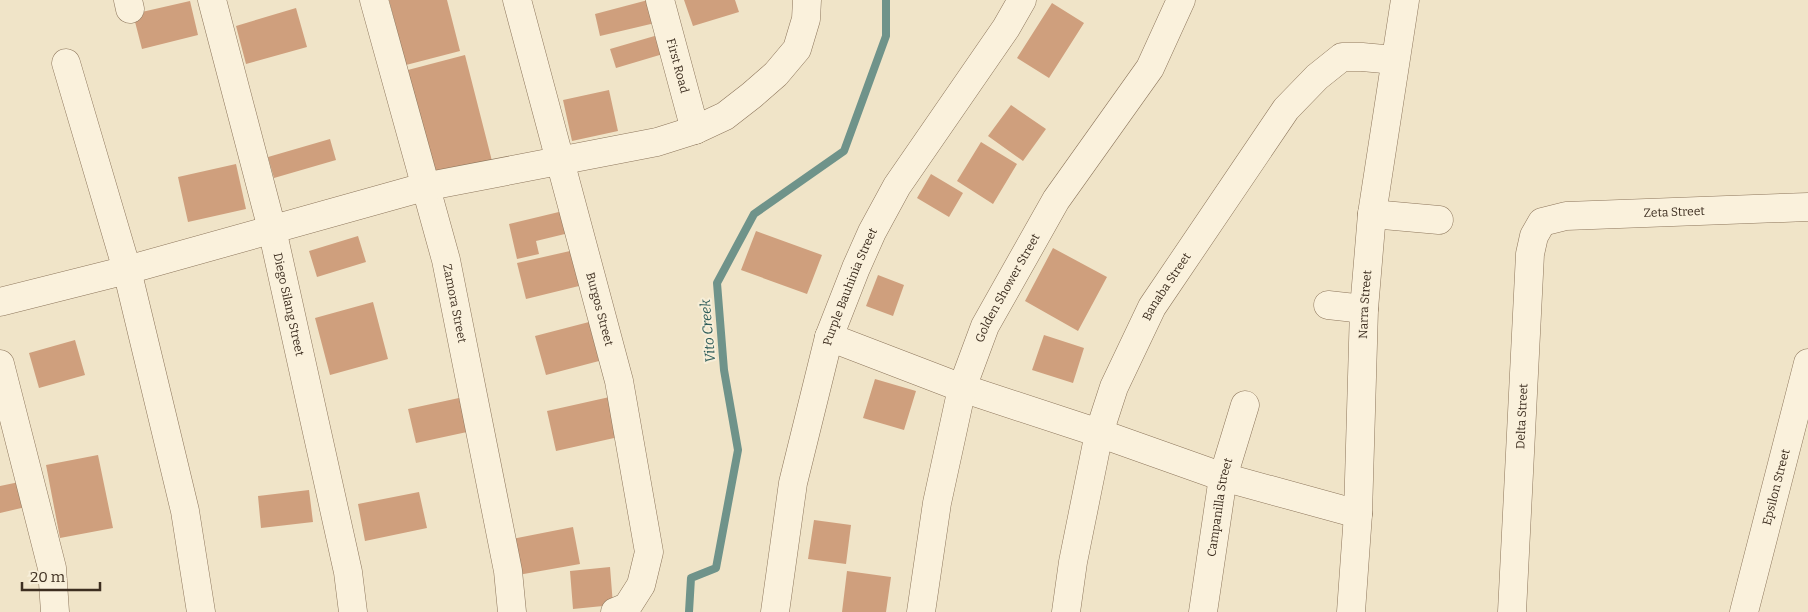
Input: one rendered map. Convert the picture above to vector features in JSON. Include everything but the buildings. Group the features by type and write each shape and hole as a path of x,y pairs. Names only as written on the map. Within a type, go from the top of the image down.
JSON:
{"street":[{"name":"Diego Silang Street","path":"212,0 272,229 348,572 353,612"},
{"name":"Zamora Street","path":"374,0 424,188 446,260 508,571 512,612"},
{"name":"Burgos Street","path":"517,0 620,382 649,552 642,585 627,607 616,612"},
{"name":"First Road","path":"660,0 695,130"},
{"path":"0,302 127,270 424,188 657,142 695,130 725,116 758,90 797,49 806,19 807,0"},
{"name":"Purple Bauhinia Street","path":"775,612 793,483 829,337 856,268 872,232 897,186 1006,28 1022,0"},
{"name":"Golden Shower Street","path":"921,612 937,503 962,388 985,326 1051,208 1150,68 1181,0"},
{"name":"Narra Street","path":"1351,612 1358,514 1364,309 1372,214 1405,0"},
{"name":"Banaba Street","path":"1066,612 1073,562 1100,433 1114,387 1152,308 1286,109 1317,77 1342,58 1362,57 1395,60"},
{"path":"66,63 127,270 185,510 201,612"},
{"name":"Zeta Street","path":"1542,222 1566,216 1808,207"},
{"path":"1372,214 1439,220"},
{"name":"Delta Street","path":"1512,612 1530,254 1534,236 1542,222"},
{"path":"1328,305 1364,309"},
{"path":"829,337 962,388 1100,433 1223,477 1358,514"},
{"name":"Epsilon Street","path":"1744,612 1808,363"},
{"path":"0,364 3,392 52,568 55,612"},
{"name":"Campanilla Street","path":"1203,612 1223,477 1245,405"}],"waterway":[{"name":"Vito Creek","path":"689,612 691,578 716,568 738,450 724,370 717,283 754,214 844,151 886,36 886,0"}]}
